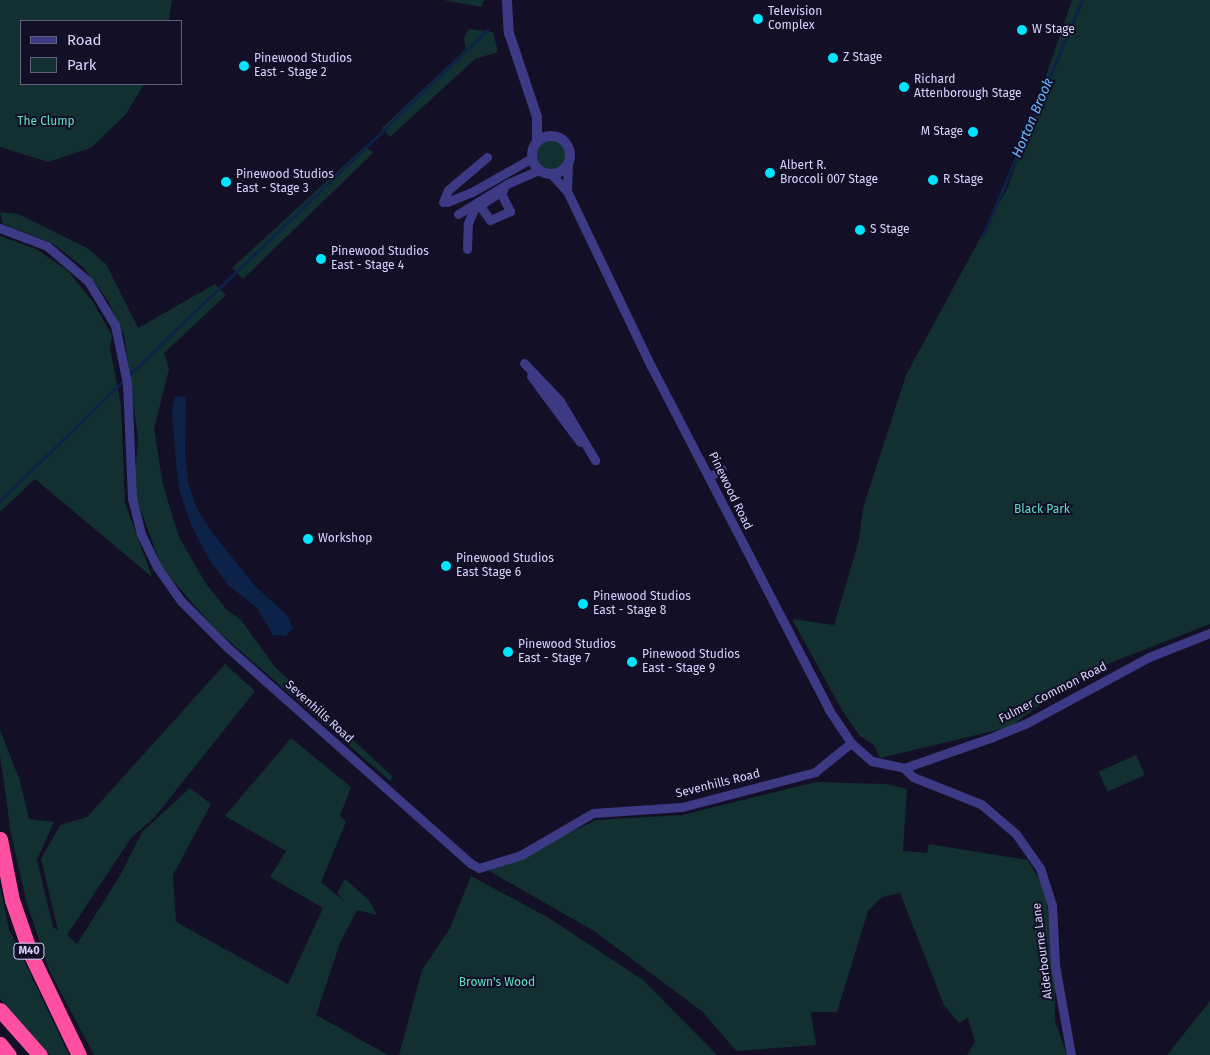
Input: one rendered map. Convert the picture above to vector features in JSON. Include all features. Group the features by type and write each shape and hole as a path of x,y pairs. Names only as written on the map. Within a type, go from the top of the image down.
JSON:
{"highway":[{"name":"M40","path":"0,839 12,900 31,955 79,1055"},
{"path":"0,1010 40,1055"},
{"path":"0,1044 10,1055"}],"street":[{"path":"487,157 448,190 445,202 472,192 532,158 537,142 536,117 508,33 507,0"},
{"path":"532,158 539,170 551,174 561,171 568,164 568,146 536,117"},
{"path":"537,142 545,137 555,136"},
{"name":"Pinewood Road","path":"567,191 568,164"},
{"path":"458,214 507,184 539,170"},
{"name":"Pinewood Road","path":"551,174 567,191 646,358 710,477 829,710 851,743 872,761 904,768"},
{"path":"468,249 468,223 474,209 501,193 507,184"},
{"path":"480,206 490,220 510,210 501,193"},
{"name":"Sevenhills Road","path":"0,228 47,246 88,281 115,325 127,382 132,498 141,534 157,567 181,601 227,647 479,868 521,855 593,813 682,807 815,772 851,743"},
{"path":"524,363 564,407 595,460 556,414 524,363"},
{"path":"710,477 722,469"},
{"name":"Fulmer Common Road","path":"904,768 1024,724 1149,657 1210,633"},
{"name":"Alderbourne Lane","path":"904,768 913,776 981,804 1016,834 1040,868 1052,905 1055,965 1071,1055"}],"green space":[{"name":"The Clump","path":"0,0 172,0 169,20 20,20 20,85 143,85 126,114 91,148 48,162 0,147"},
{"path":"443,0 484,0 482,7"},
{"name":"Black Park","path":"1072,0 1210,0 1210,624 1110,663 1062,689 1010,727 880,758 874,745 860,736 843,712 792,619 834,625 859,540 863,508 906,375 1008,187"},
{"path":"469,29 493,32 498,52 475,59 390,137 382,128 466,49 464,38"},
{"path":"552,140 562,145 567,155 562,165 552,170 542,165 537,155 542,145"},
{"path":"364,147 374,152 243,279 232,268"},
{"path":"0,212 18,214 87,248 106,264 138,328 215,284 226,295 164,353 169,369 154,429 163,485 179,537 206,584 227,610 241,620 275,667 393,777 390,781 214,628 162,568 134,492 138,438 124,335 108,301 83,267 52,243 3,224"},
{"path":"0,236 36,249 68,271 93,302 112,336 110,348 121,405 125,503 152,577 35,479 0,512"},
{"path":"225,664 255,691 154,818 131,838 67,935 77,944 121,874 142,832 190,788 211,804 173,875 176,922 288,984 323,908 270,877 286,851 225,816 291,738 351,787 340,816 346,822 321,882 345,902 337,893 345,879 368,899 377,915 357,910 340,943 316,1015 388,1055 94,1055 49,970 26,900 11,834 0,755 0,730 20,781 29,819 54,822 37,860 53,927 58,930 41,859 60,825 87,817"},
{"path":"1136,755 1145,775 1107,792 1099,772"},
{"path":"816,782 886,784 907,789 903,851 927,853 929,844 1028,860 1046,892 1055,976 1055,1021 1067,1055 967,1055 975,1042 968,1018 959,1023 944,1005 900,893 882,897 868,911 837,1012 811,1012 816,1045 736,1051 703,1012 594,931 489,871 596,820 682,815"},
{"name":"Brown's Wood","path":"471,876 549,918 643,980 717,1055 399,1055 422,970 450,928"},
{"path":"0,886 9,929 69,1055 50,1055 0,999"},
{"path":"1210,1001 1210,1055 1167,1055"}],"water":[{"path":"175,396 186,397 185,455 188,482 196,507 211,531 255,586 287,615 293,628 286,636 273,635 257,608 228,585 209,559 192,527 180,493 176,464 172,411"}],"waterway":[{"name":"Horton Brook","path":"983,236 1082,0"},
{"path":"128,376 487,30"},
{"path":"0,501 124,380"}],"place":[{"name":"Television Complex","path":"758,19"},
{"name":"W Stage","path":"1022,30"},
{"name":"Z Stage","path":"833,58"},
{"name":"Pinewood Studios East - Stage 2","path":"244,66"},
{"name":"Richard Attenborough Stage","path":"904,87"},
{"name":"M Stage","path":"973,132"},
{"name":"Albert R. Broccoli 007 Stage","path":"770,173"},
{"name":"R Stage","path":"933,180"},
{"name":"Pinewood Studios East - Stage 3","path":"226,182"},
{"name":"S Stage","path":"860,230"},
{"name":"Pinewood Studios East - Stage 4","path":"321,259"},
{"name":"Workshop","path":"308,539"},
{"name":"Pinewood Studios East Stage 6","path":"446,566"},
{"name":"Pinewood Studios East - Stage 8","path":"583,604"},
{"name":"Pinewood Studios East - Stage 7","path":"508,652"},
{"name":"Pinewood Studios East - Stage 9","path":"632,662"}]}
